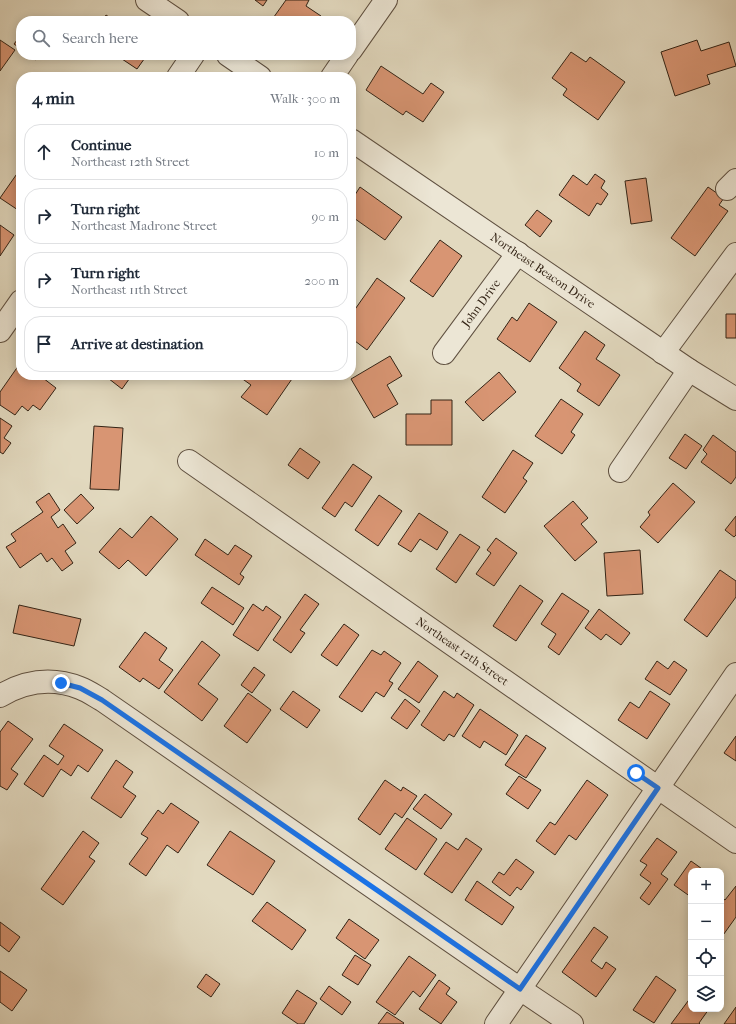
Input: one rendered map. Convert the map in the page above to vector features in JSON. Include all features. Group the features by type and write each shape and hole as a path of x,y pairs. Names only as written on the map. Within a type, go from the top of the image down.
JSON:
{"street":[{"path":"147,0 171,16"},
{"path":"356,43 386,0"},
{"path":"181,72 190,60"},
{"path":"235,60 253,72"},
{"path":"335,72 344,60"},
{"name":"Northeast Beacon Drive","path":"356,143 663,353 736,399"},
{"name":"John Drive","path":"444,353 518,253"},
{"path":"663,353 736,254"},
{"path":"0,331 16,308"},
{"path":"620,471 689,370"},
{"name":"Northeast 12th Street","path":"189,461 736,842"},
{"path":"496,1024 736,674"},
{"path":"0,696 20,686 42,681 61,683 80,688 102,700 572,1024"}],"building":[{"path":"255,0 267,0 263,6"},
{"path":"286,0 309,0 306,6 321,16 275,16"},
{"path":"0,40 15,50 0,71"},
{"path":"697,40 701,51 729,42 736,66 707,75 710,84 675,96 661,52"},
{"path":"571,52 586,62 590,57 625,82 598,120 563,95 567,89 552,78"},
{"path":"124,60 143,60 137,69"},
{"path":"381,66 423,94 431,83 444,92 423,122 406,111 403,115 366,90"},
{"path":"595,174 605,181 601,188 608,194 601,205 597,203 589,216 559,195 573,175 587,185"},
{"path":"16,175 16,209 0,198"},
{"path":"646,178 652,221 631,224 625,181"},
{"path":"360,187 402,217 385,240 356,220 356,193"},
{"path":"708,187 724,198 719,205 728,211 695,256 671,238"},
{"path":"537,210 552,221 540,237 525,225"},
{"path":"0,225 14,235 0,256"},
{"path":"440,240 462,256 433,297 410,281"},
{"path":"377,278 405,298 367,350 356,342 356,308"},
{"path":"529,303 557,322 530,362 497,339 512,317 517,321"},
{"path":"726,314 736,314 736,338 726,338"},
{"path":"585,331 605,345 596,359 620,375 599,406 577,391 581,384 559,368"},
{"path":"390,356 402,376 387,385 398,404 374,418 352,380 356,380 356,376"},
{"path":"16,369 16,380 46,380 56,388 40,410 33,405 28,411 22,406 15,415 0,405 0,392"},
{"path":"499,372 516,392 483,421 465,402"},
{"path":"110,380 128,380 122,389"},
{"path":"244,380 291,380 267,415 241,397 251,385"},
{"path":"561,399 583,414 571,432 575,435 562,454 535,436"},
{"path":"431,400 452,400 452,445 406,445 406,414 431,414"},
{"path":"0,418 12,426 4,438 11,443 3,454 0,452"},
{"path":"94,426 123,428 119,490 90,489"},
{"path":"685,434 702,446 686,469 669,458"},
{"path":"713,435 736,452 736,477 731,484 701,462 707,454 703,450"},
{"path":"300,448 320,462 308,479 288,465"},
{"path":"513,450 533,463 523,478 527,481 505,513 482,497"},
{"path":"353,464 372,477 352,507 345,502 335,517 322,508"},
{"path":"673,483 695,502 658,543 640,527 650,515 648,512"},
{"path":"49,493 60,510 51,517 58,528 63,524 76,543 65,551 73,563 62,571 52,558 47,562 41,553 20,568 6,547 16,541 11,534 43,512 36,502"},
{"path":"81,494 94,508 77,524 64,510"},
{"path":"379,495 402,511 378,546 355,530"},
{"path":"573,501 588,518 581,524 597,542 575,561 544,526"},
{"path":"419,513 448,532 437,550 420,539 411,552 398,544"},
{"path":"151,516 178,539 146,576 128,560 119,569 99,552 120,528 132,538"},
{"path":"736,516 736,535 734,537 725,530"},
{"path":"460,534 480,547 456,583 436,569"},
{"path":"496,538 517,553 494,586 476,574 491,553 487,550"},
{"path":"205,539 228,555 235,545 252,556 240,574 244,577 239,585 195,555"},
{"path":"640,550 643,594 607,596 604,553"},
{"path":"720,570 736,581 736,597 707,637 684,620"},
{"path":"520,585 543,601 516,641 493,626"},
{"path":"212,587 244,608 233,625 201,603"},
{"path":"562,593 589,611 559,655 548,647 556,634 541,624"},
{"path":"305,594 319,604 300,630 305,633 291,653 273,640"},
{"path":"253,604 263,611 266,606 281,617 258,651 233,635"},
{"path":"19,605 81,619 74,646 13,633"},
{"path":"599,609 630,633 621,645 606,634 601,640 585,628"},
{"path":"344,624 359,635 337,666 321,655"},
{"path":"145,632 167,648 159,660 173,670 159,689 143,678 140,682 119,667"},
{"path":"202,641 220,655 198,684 218,699 202,721 164,692"},
{"path":"372,650 381,655 384,651 401,663 389,681 393,683 384,697 376,692 362,712 339,697"},
{"path":"418,661 438,676 419,703 398,689"},
{"path":"657,661 668,669 674,661 687,670 670,695 645,679"},
{"path":"254,667 265,675 252,693 241,685"},
{"path":"293,691 320,710 307,728 280,709"},
{"path":"444,691 454,698 457,693 474,705 454,737 449,734 444,741 421,725"},
{"path":"650,691 670,704 647,739 618,720 630,702 639,708"},
{"path":"248,693 271,710 247,743 224,726"},
{"path":"405,699 420,711 407,729 391,718"},
{"path":"480,709 518,735 506,755 484,741 480,748 462,736"},
{"path":"8,721 33,739 11,769 18,774 7,790 0,786 0,732"},
{"path":"64,724 103,750 88,772 78,765 71,776 61,769 43,797 24,784 44,755 58,765 64,756 49,746"},
{"path":"526,735 546,748 526,778 505,765"},
{"path":"736,736 736,761 724,753"},
{"path":"116,760 133,772 123,787 136,796 121,818 91,798"},
{"path":"519,776 541,790 528,809 506,794"},
{"path":"385,780 401,791 403,787 417,796 402,818 395,813 380,835 358,819"},
{"path":"587,780 608,795 576,840 569,835 555,855 536,841 550,822 555,825"},
{"path":"425,794 452,814 441,829 413,809"},
{"path":"171,803 199,822 178,853 167,845 146,876 129,864 148,838 141,834 158,810 163,814"},
{"path":"407,818 437,839 416,870 385,849"},
{"path":"83,831 99,843 89,857 95,861 63,905 41,889"},
{"path":"230,831 275,861 253,895 207,865"},
{"path":"466,838 482,849 452,893 424,874 446,842 458,850"},
{"path":"657,838 677,852 661,874 668,879 649,905 640,898 651,883 640,875 647,865 640,861"},
{"path":"516,859 534,872 521,890 517,887 510,896 492,882 499,872 504,875"},
{"path":"691,861 701,868 688,868 688,895 674,885"},
{"path":"477,881 514,907 502,925 465,900"},
{"path":"736,886 736,917 724,934 724,899 725,900"},
{"path":"267,902 306,930 292,950 252,921"},
{"path":"349,919 379,940 365,959 336,938"},
{"path":"0,922 20,937 9,952 0,945"},
{"path":"594,927 608,937 591,961 602,969 606,962 616,969 596,997 562,972"},
{"path":"355,955 371,965 358,985 342,975"},
{"path":"409,956 436,975 420,997 413,991 395,1015 376,1002"},
{"path":"0,971 27,990 12,1011 0,1002"},
{"path":"206,974 220,984 211,997 197,987"},
{"path":"656,976 676,990 654,1023 633,1010"},
{"path":"439,980 450,988 446,994 457,1002 441,1024 419,1009"},
{"path":"329,986 351,1002 342,1015 320,999"},
{"path":"297,990 317,1003 304,1024 298,1024 282,1013"},
{"path":"688,1001 688,1012 707,1012 699,1023 700,1024 671,1024"},
{"path":"736,1007 736,1024 724,1024"},
{"path":"387,1012 404,1023 378,1024"}],"route":[{"path":"61,683 80,688 102,700 520,989 658,788 636,773"}]}
